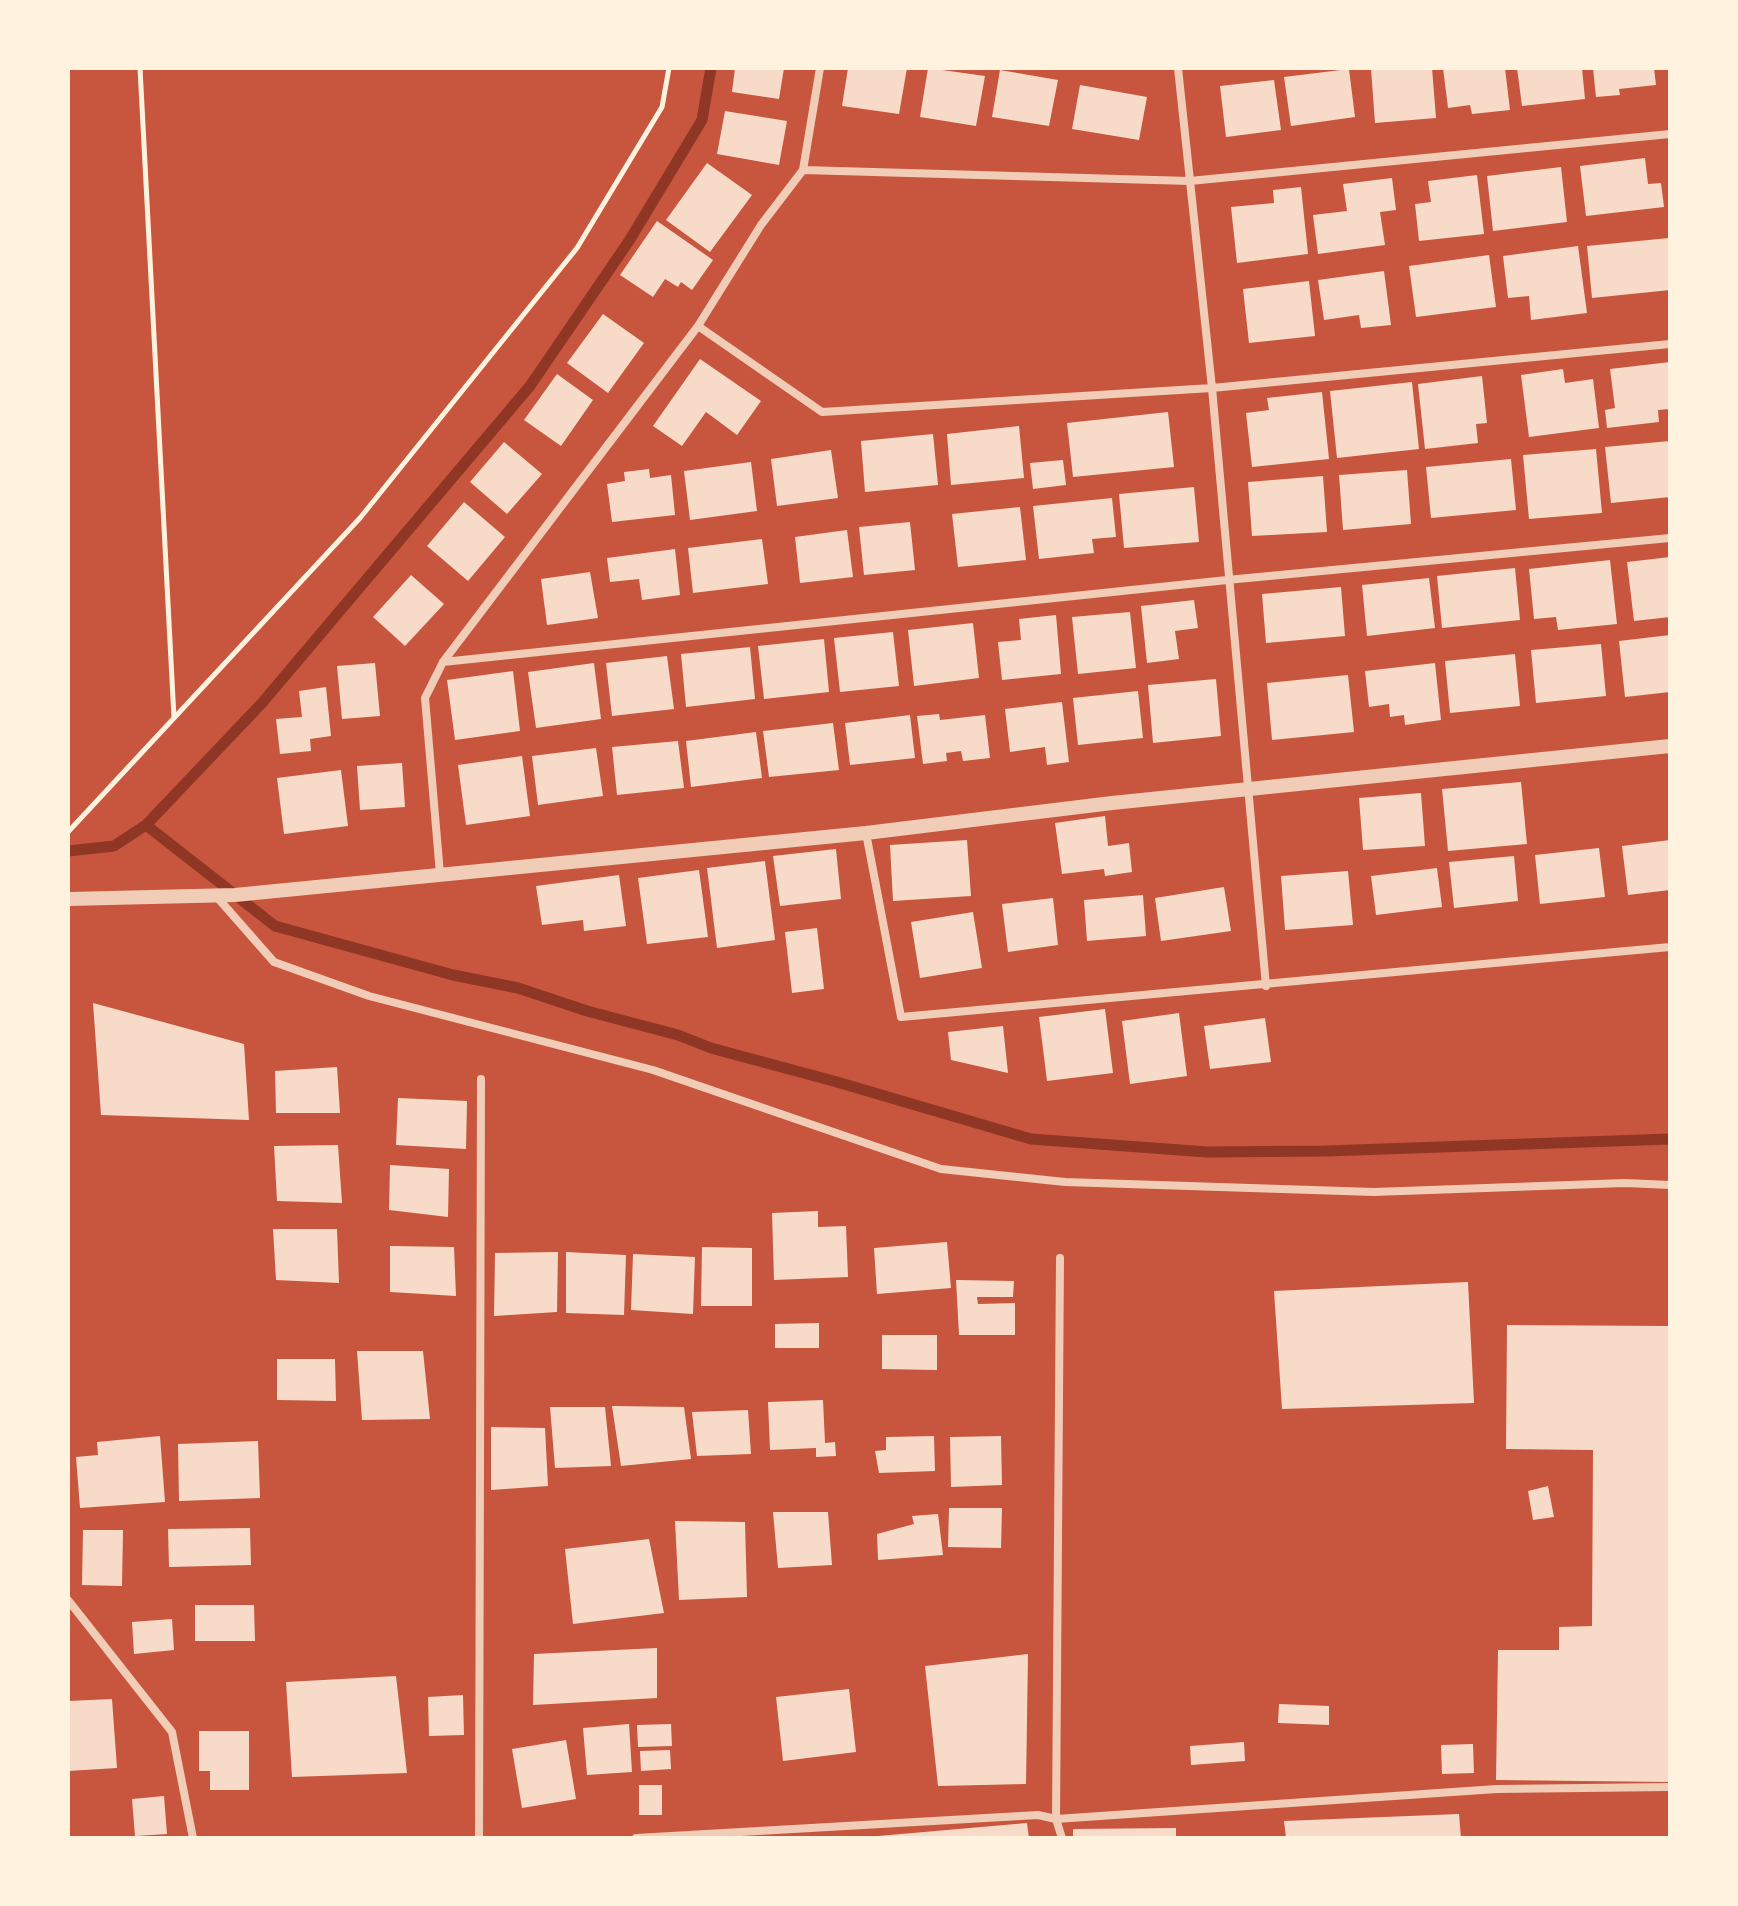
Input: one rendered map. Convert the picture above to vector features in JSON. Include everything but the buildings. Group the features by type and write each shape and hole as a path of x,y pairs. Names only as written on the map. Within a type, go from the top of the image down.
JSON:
{"street":[{"path":"440,874 425,698 443,662 698,326 761,225 803,170 820,68"},
{"path":"1178,68 1212,388 1266,986"},
{"path":"803,170 1190,181 1670,134"},
{"path":"698,326 822,412 1212,388 1670,344"},
{"path":"443,662 1227,580 1670,538"},
{"path":"68,899 235,895 866,833 1112,803 1670,746"},
{"path":"866,833 901,1017 1670,947"},
{"path":"217,896 274,962 369,996 653,1070 941,1169 1065,1182 1374,1192 1625,1183 1670,1185"},
{"path":"479,1838 481,1079"},
{"path":"1060,1258 1056,1819 1062,1838"},
{"path":"68,1600 172,1732 193,1838"},
{"path":"636,1838 1038,1815 1056,1819 1497,1789 1670,1787"}],"path":[{"path":"140,68 174,719"},
{"path":"68,832 360,518 577,248 662,107 669,68"}],"waterway":[{"path":"711,68 702,120 629,241 530,386 262,703 146,825 275,926 453,975 518,988 587,1011 678,1035 711,1048 1031,1139 1207,1152 1670,1139"},
{"path":"68,851 114,846 146,825"}]}
